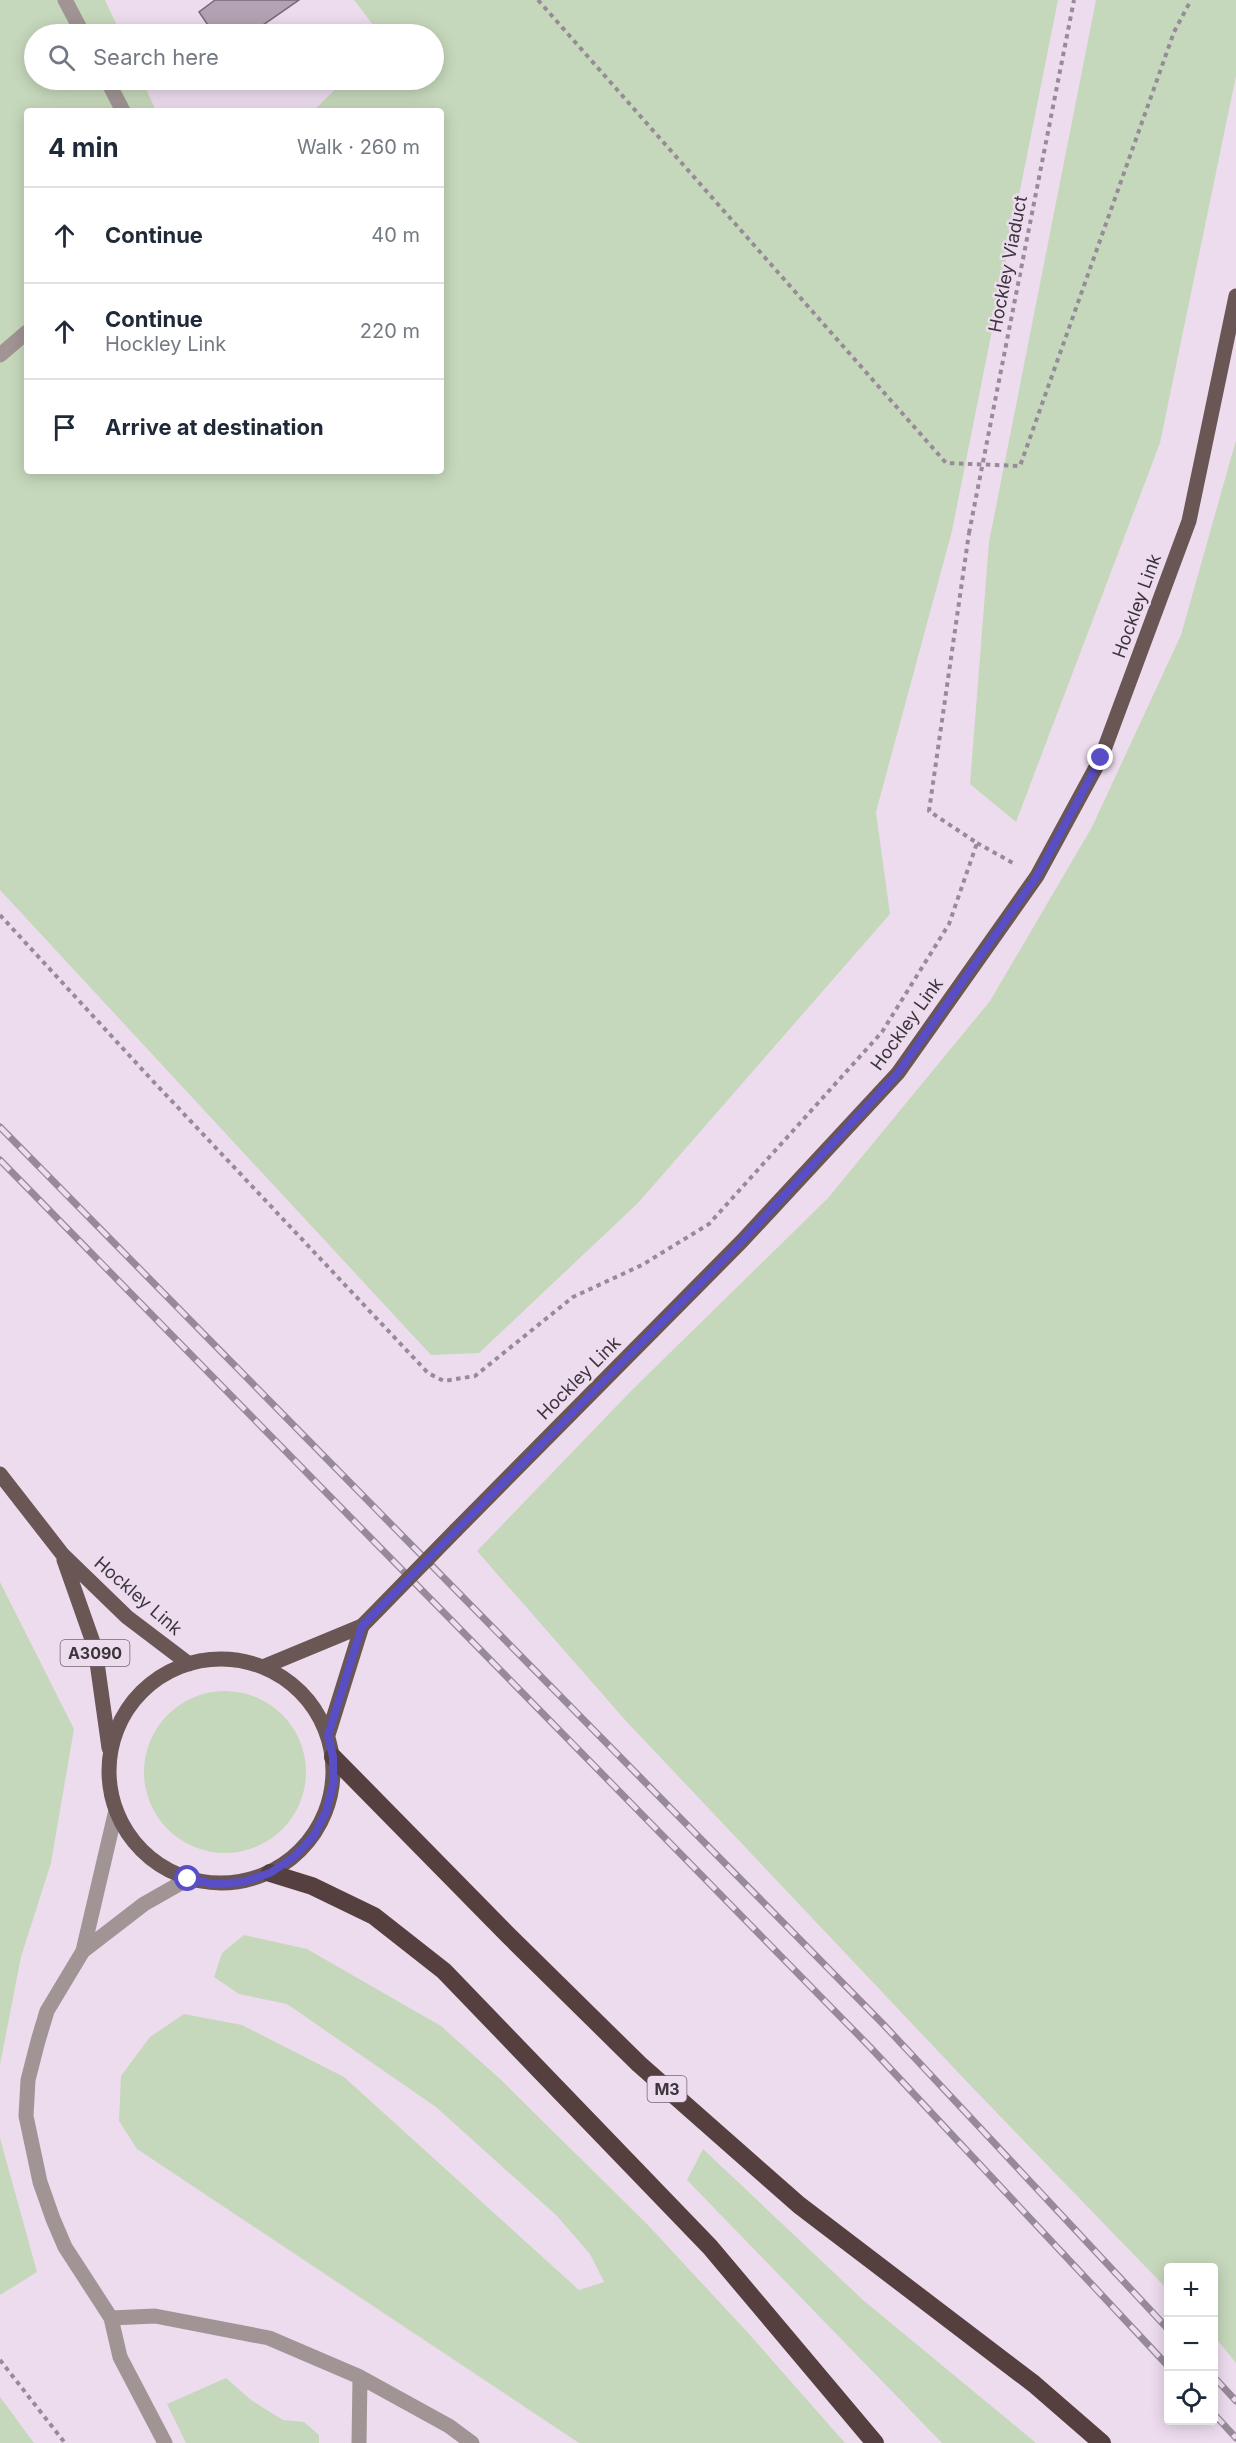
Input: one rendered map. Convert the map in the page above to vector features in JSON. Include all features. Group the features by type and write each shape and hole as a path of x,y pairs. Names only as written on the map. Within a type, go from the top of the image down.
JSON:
{"highway":[{"name":"M3","path":"333,1757 639,2064 799,2205 1034,2384 1102,2443"},
{"path":"270,1873 312,1886 374,1916 444,1971 710,2247 875,2443"}],"main road":[{"name":"Hockley Link","path":"263,1667 362,1626 742,1241 898,1073 1037,876 1101,758 1189,521 1236,296"},
{"name":"Hockley Link","path":"0,1474 63,1555 127,1617 189,1664"},
{"name":"Hockley Link","path":"63,1555 95,1648 110,1754"},
{"name":"Hockley Link","path":"328,1735 362,1626"},
{"path":"214,1659 239,1660 263,1667 291,1683 314,1706 328,1735 333,1757 333,1785 326,1812 313,1837 294,1857 270,1873 243,1882 225,1883 188,1879 164,1868 144,1853 128,1833 116,1810 111,1792 110,1754 119,1725 136,1698 160,1677 189,1664 214,1659"}],"lane":[{"path":"65,0 78,24"},
{"path":"112,90 121,108"},
{"path":"0,356 24,335"},
{"path":"116,1810 83,1951 47,2011 28,2080 26,2116 40,2182 53,2219 65,2247 111,2318 120,2357 165,2443"},
{"path":"83,1951 144,1904 188,1879"},
{"path":"111,2318 156,2316 269,2338 360,2377 449,2426 472,2443"},
{"path":"359,2443 360,2377"}],"path":[{"path":"538,0 946,463 1020,466 1174,32 1191,0"},
{"name":"Hockley Viaduct","path":"977,843 929,811 969,533 1074,0"},
{"path":"0,915 159,1088 428,1373 444,1381 475,1376 573,1297 642,1264 709,1224 882,1032 949,924 977,843 1037,876"},
{"path":"0,2360 65,2443"}],"green space":[{"path":"0,0 105,0 116,24 24,24 24,90 147,90 155,108 24,108 24,474 444,474 444,108 316,108 335,90 444,90 444,24 372,24 354,0 1058,0 952,531 876,812 890,914 638,1203 479,1353 431,1355 0,890"},
{"path":"1096,0 1236,0 1236,76 1160,443 1016,822 970,784 989,542"},
{"path":"1236,440 1236,2363 1218,2341 1218,2263 1164,2263 1164,2286 970,2085 626,1721 477,1551 632,1390 828,1198 990,1001 1092,827 1181,635"},
{"path":"0,1582 74,1729 51,1863 21,1957 0,2065"},
{"path":"225,1691 256,1697 282,1715 300,1741 306,1772 300,1803 282,1829 256,1847 225,1853 194,1847 168,1829 150,1803 144,1772 150,1741 168,1715 194,1697"},
{"path":"244,1935 307,1949 441,2026 499,2078 647,2224 750,2335 845,2443 579,2443 137,2149 119,2121 121,2076 150,2037 184,2014 242,2025 344,2077 579,2290 604,2282 590,2254 557,2216 436,2107 287,2004 239,1994 214,1977 222,1953"},
{"path":"0,2138 37,2272 0,2295"},
{"path":"703,2149 863,2300 1036,2443 942,2443 687,2180"},
{"path":"226,2378 251,2400 283,2420 304,2422 319,2435 319,2443 186,2443 167,2404"},
{"path":"0,2397 34,2443 0,2443"}],"building":[{"path":"215,0 299,0 264,24 207,24 199,12"}],"railway":[{"path":"0,1127 883,2024 1164,2325"},
{"path":"0,1160 870,2047 1164,2362"},
{"path":"1218,2381 1236,2401"},
{"path":"1218,2418 1236,2438"}],"route":[{"path":"188,1879 215,1884 243,1882 270,1873 294,1857 313,1837 326,1812 333,1785 333,1757 328,1735 362,1626 742,1241 898,1073 1037,876 1101,758"}]}
